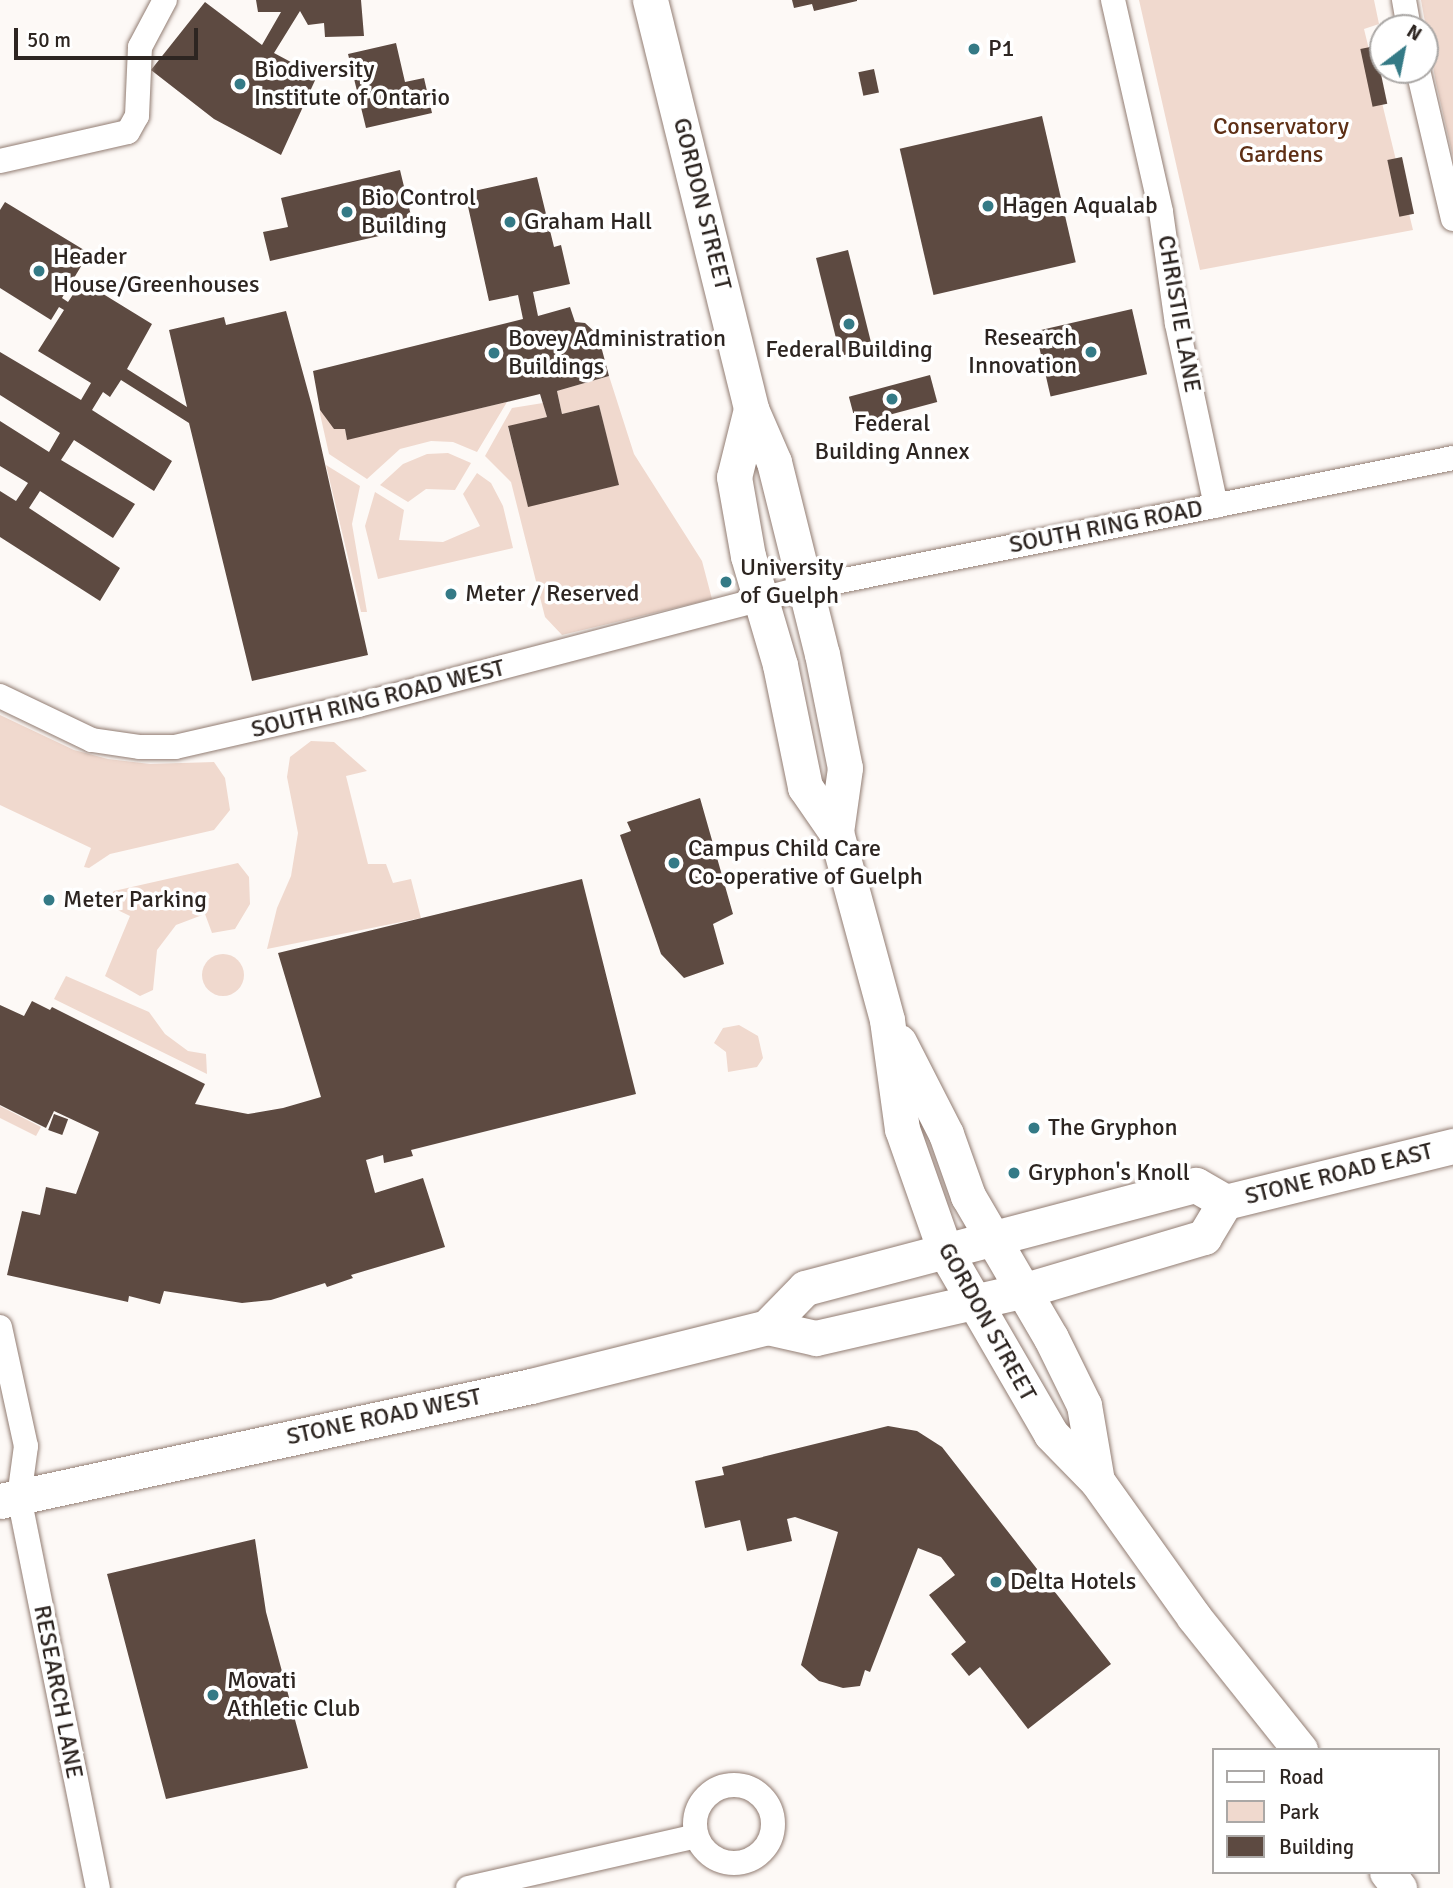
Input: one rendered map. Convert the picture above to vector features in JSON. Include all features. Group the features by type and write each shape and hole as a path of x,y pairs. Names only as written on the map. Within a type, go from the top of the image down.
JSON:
{"main road":[{"name":"GORDON STREET","path":"650,0 751,409 774,462 805,588 845,768 836,832"},
{"name":"GORDON STREET","path":"751,409 734,477 760,600 780,665 806,788 836,832 887,1020 902,1129 945,1251 1051,1434 1097,1481 1194,1617 1298,1748"},
{"name":"GORDON STREET","path":"887,1020 946,1134 968,1196 990,1240 1051,1338 1084,1405 1097,1481"},
{"name":"STONE ROAD EAST","path":"945,1251 1196,1185 1225,1202 1453,1146"},
{"name":"STONE ROAD EAST","path":"975,1301 1022,1291 1204,1237 1225,1202"},
{"path":"767,1327 804,1288 945,1251"},
{"name":"STONE ROAD WEST","path":"9,1499 531,1386 767,1327 816,1338 975,1301"}],"street":[{"path":"0,161 128,132 137,116 140,47 165,0"},
{"name":"CHRISTIE LANE","path":"1113,0 1164,224 1177,324 1216,506"},
{"path":"1421,84 1453,219"},
{"name":"SOUTH RING ROAD","path":"760,600 805,588 1453,458"},
{"name":"SOUTH RING ROAD WEST","path":"0,696 92,740 140,747 175,747 369,702 760,600"},
{"name":"RESEARCH LANE","path":"0,1327 26,1446 9,1499 98,1888"},
{"path":"468,1888 696,1836"}],"green space":[{"name":"Conservatory Gardens","path":"1139,0 1374,0 1377,14 1369,14 1369,27 1364,29 1369,50 1369,84 1377,84 1413,230 1200,270"},
{"path":"1421,0 1453,0 1453,157 1436,84 1439,84 1439,14 1424,14"},
{"path":"609,376 634,454 702,561 712,599 562,635 545,617 511,482 485,456 512,408 543,403 547,417 508,427 528,506 618,485 599,405 562,414 557,391"},
{"path":"507,402 477,452 453,442 431,441 400,449 367,479 329,454 320,414 320,410 329,417 334,429 345,429 347,439"},
{"path":"448,453 471,463 455,490 426,489 408,502 380,485 403,464 427,454"},
{"path":"326,465 360,486 352,524 367,612 361,612"},
{"path":"477,473 491,483 503,506 513,548 378,579 365,526 375,492 404,510 399,540 443,542 480,526 463,494"},
{"path":"0,715 74,750 108,759 150,764 214,762 225,778 230,810 214,830 110,854 89,868 84,867 91,848 0,805"},
{"path":"311,741 334,742 367,771 346,776 368,864 386,864 393,883 411,879 421,918 267,949 277,908 291,876 298,833 287,777 290,757"},
{"path":"238,863 249,877 250,904 235,929 212,933 205,914 176,925 157,950 153,990 140,996 105,976 130,916 103,903 114,891"},
{"path":"223,954 238,960 244,975 238,990 223,996 208,990 202,975 208,960"},
{"path":"66,976 149,1012 165,1034 188,1051 206,1054 207,1074 54,999"},
{"path":"739,1025 758,1036 763,1058 757,1067 728,1072 726,1052 714,1043 723,1028"},
{"path":"0,1106 41,1127 36,1136 0,1118"}],"building":[{"name":"Biodiversity Institute of Ontario","path":"256,0 361,0 364,36 325,37 324,23 308,25 300,11 274,53 317,76 281,155 214,119 151,70 205,2 262,45 281,12 258,12"},
{"path":"792,0 857,1 814,11 812,4 794,8"},
{"path":"396,43 405,82 424,78 432,113 366,128 348,54"},
{"path":"1369,47 1369,84 1383,84 1387,104 1373,107 1360,49"},
{"path":"874,69 879,92 863,96 858,72"},
{"name":"Hagen Aqualab","path":"1042,116 1076,262 933,295 900,149"},
{"path":"1402,157 1414,214 1399,217 1387,160"},
{"name":"Bio Control Building","path":"400,170 414,228 270,261 263,232 288,227 281,198"},
{"path":"537,177 554,247 561,245 570,284 533,292 538,316 570,307 575,322 585,323 598,335 609,376 557,391 562,414 599,405 619,485 528,507 508,426 547,417 540,394 347,440 345,429 334,429 320,410 313,371 523,319 518,295 489,301 465,193"},
{"path":"5,202 89,253 62,298 68,302 82,281 152,324 127,369 187,407 169,330 224,317 226,325 286,311 312,406 368,655 252,681 189,423 121,380 110,397 103,392 92,410 172,461 154,491 74,440 61,460 135,504 113,538 40,491 29,508 120,568 100,601 0,537 0,491 16,501 28,483 0,466 0,421 49,452 60,433 0,395 0,352 81,400 91,383 38,351 64,310 59,307 51,320 0,288 0,210"},
{"name":"Federal Building","path":"848,250 872,348 840,356 816,258"},
{"name":"Research Innovation","path":"1132,309 1147,374 1051,397 1036,331"},
{"name":"Federal Building Annex","path":"930,375 937,402 856,424 849,397"},
{"name":"Campus Child Care Co-operative of Guelph","path":"700,798 733,914 713,924 724,964 684,978 661,954 620,835 631,831 627,822"},
{"path":"582,879 636,1094 411,1150 413,1156 384,1163 383,1155 366,1160 375,1193 423,1178 445,1247 351,1275 353,1278 327,1287 325,1283 271,1300 242,1303 164,1291 160,1304 129,1296 128,1302 7,1275 22,1211 40,1215 46,1187 76,1194 99,1132 54,1111 46,1128 0,1105 0,1005 24,1016 32,1001 50,1010 52,1007 205,1084 195,1104 248,1114 283,1108 321,1097 278,953"},
{"path":"54,1114 68,1119 62,1135 48,1130"},
{"name":"Delta Hotels","path":"888,1426 917,1431 942,1447 1111,1664 1028,1729 980,1667 969,1676 951,1654 966,1642 929,1595 955,1575 941,1557 918,1548 870,1672 865,1670 860,1686 843,1688 819,1681 801,1665 838,1532 795,1517 787,1519 792,1541 747,1551 740,1520 705,1528 695,1481 724,1475 722,1467"},
{"name":"Movati Athletic Club","path":"255,1539 266,1612 308,1768 166,1799 107,1574"}],"place":[{"name":"P1","path":"974,49"},
{"name":"Biodiversity Institute of Ontario","path":"240,84"},
{"name":"Hagen Aqualab","path":"988,206"},
{"name":"Bio Control Building","path":"347,212"},
{"name":"Graham Hall","path":"510,222"},
{"name":"Header House/Greenhouses","path":"39,271"},
{"name":"Federal Building","path":"849,324"},
{"name":"Research Innovation","path":"1091,352"},
{"name":"Bovey Administration Buildings","path":"494,353"},
{"name":"Federal Building Annex","path":"892,399"},
{"name":"University of Guelph","path":"726,582"},
{"name":"Meter / Reserved","path":"451,594"},
{"name":"Campus Child Care Co-operative of Guelph","path":"674,863"},
{"name":"Meter Parking","path":"49,900"},
{"name":"The Gryphon","path":"1034,1128"},
{"name":"Gryphon's Knoll","path":"1014,1173"},
{"name":"Delta Hotels","path":"996,1582"},
{"name":"Movati Athletic Club","path":"213,1695"}]}
